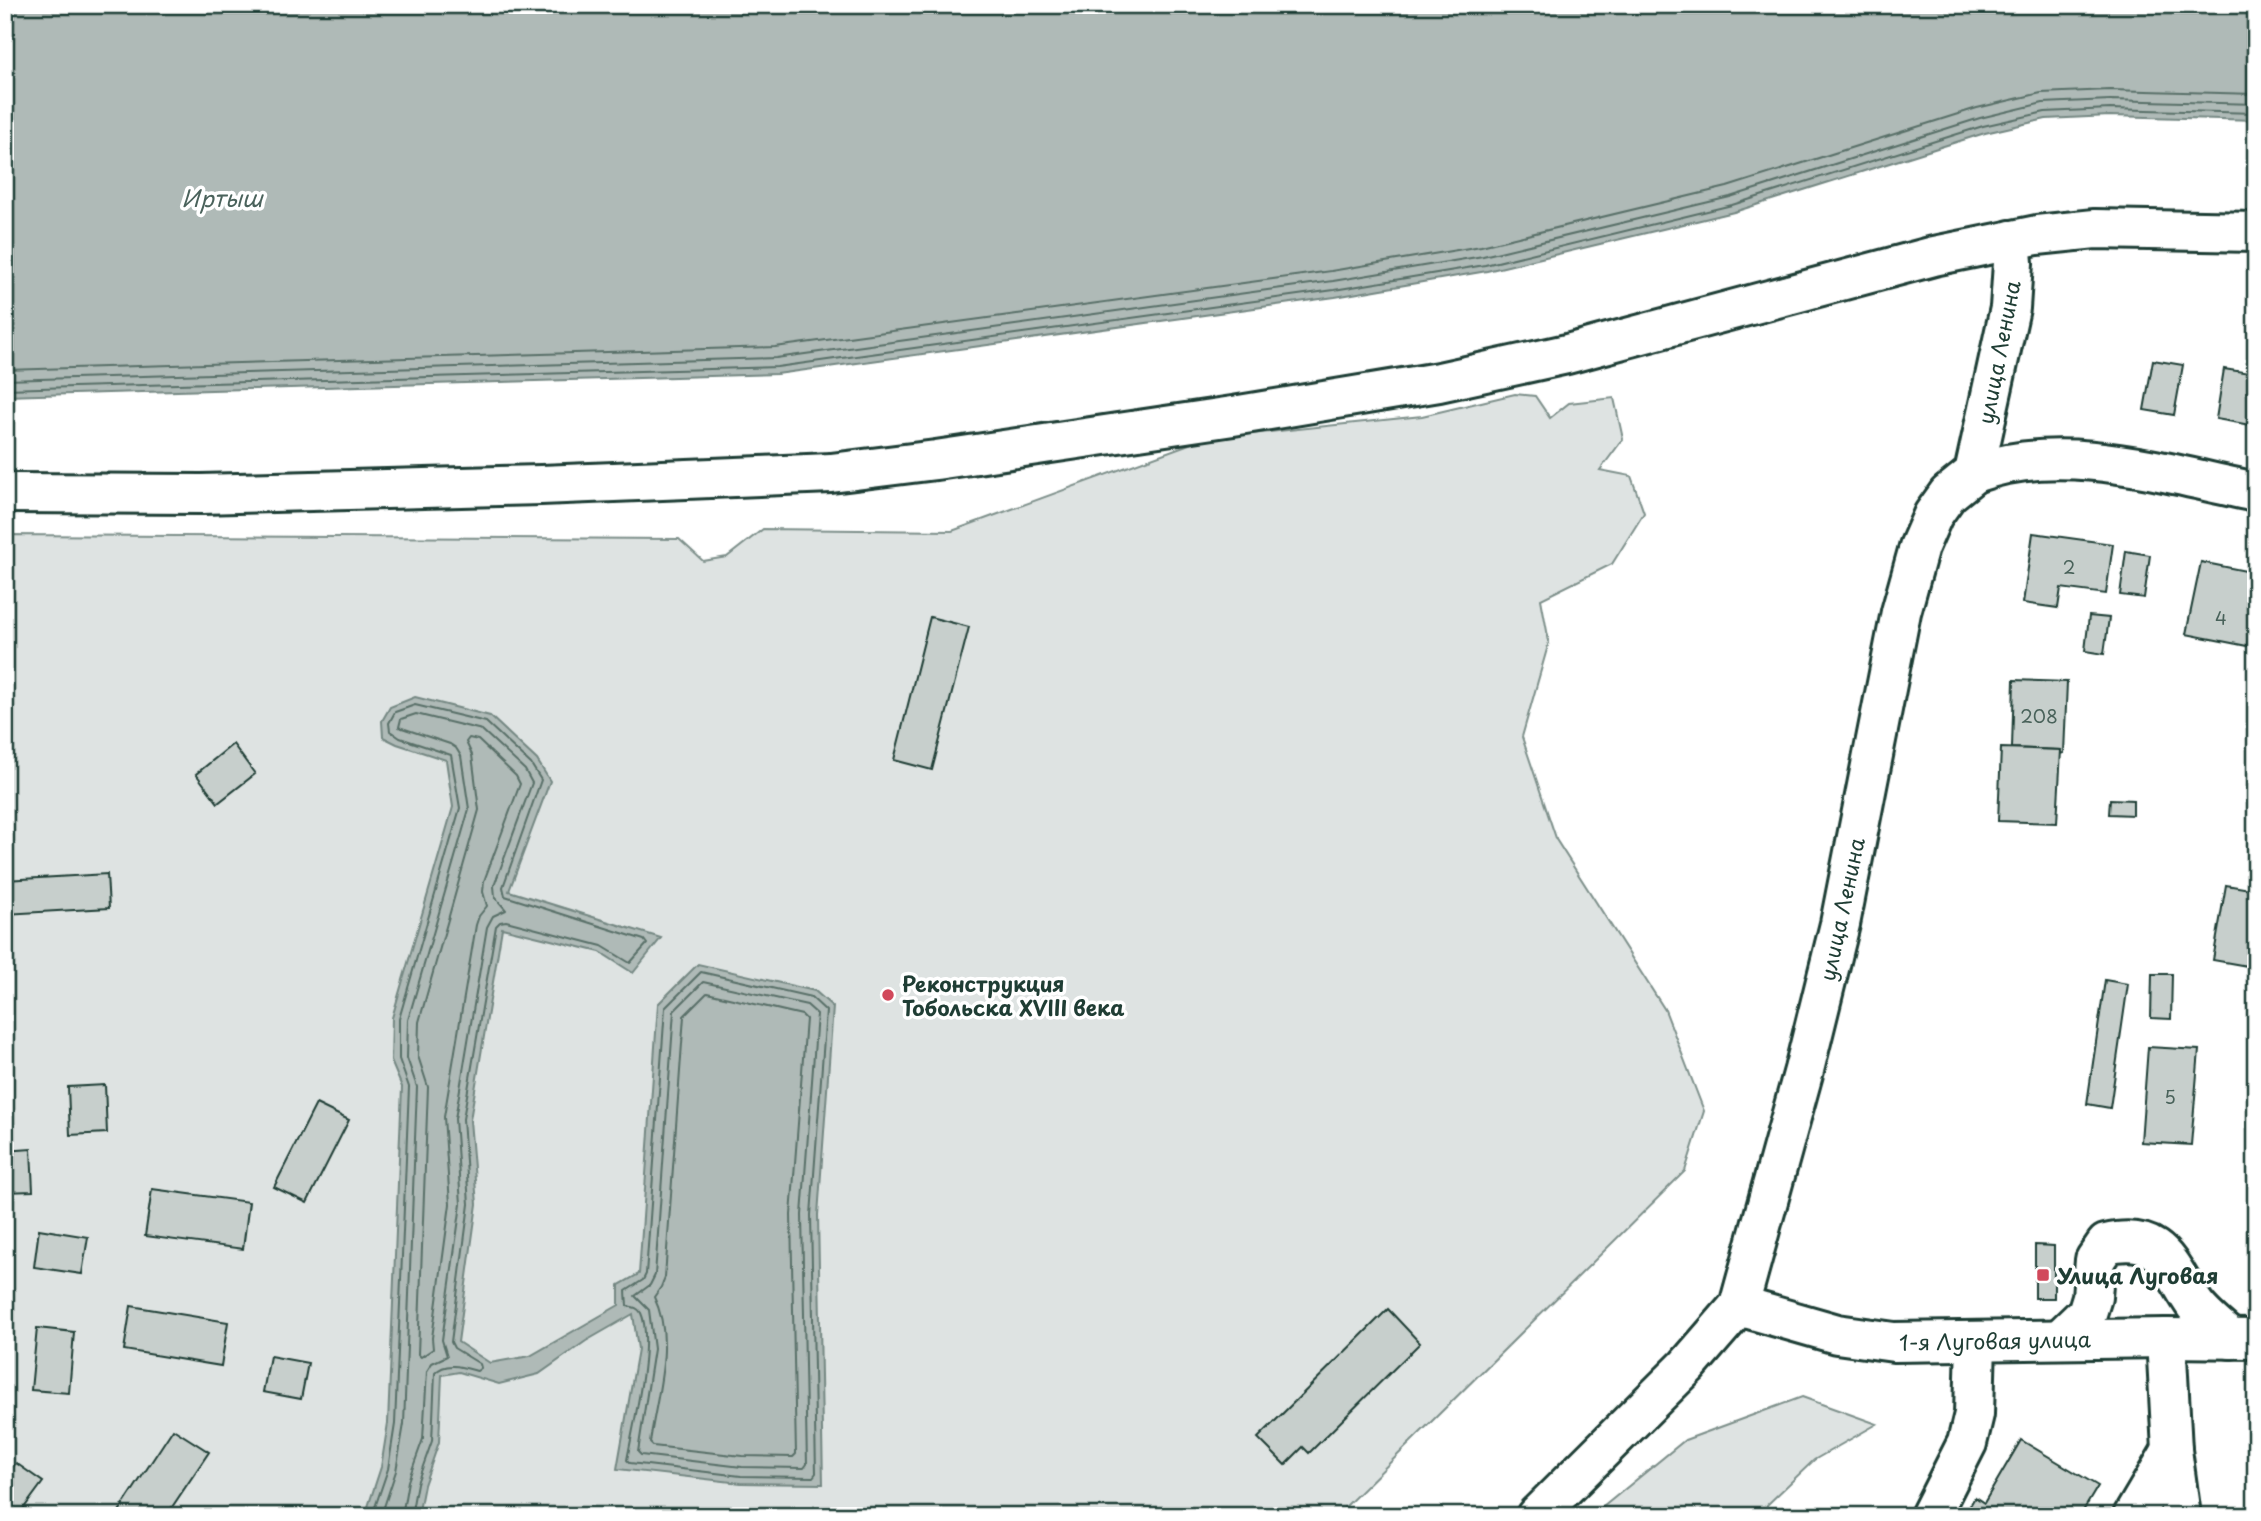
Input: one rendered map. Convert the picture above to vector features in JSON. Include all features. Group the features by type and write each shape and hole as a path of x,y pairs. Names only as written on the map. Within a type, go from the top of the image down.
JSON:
{"street":[{"path":"5,493 202,494 580,484 831,472 936,460 1439,382 1567,354 1934,256 2063,231 2095,229 2256,232"},
{"name":"улица Ленина","path":"1536,1516 1667,1385 1738,1306 1804,1070 1837,937 1901,612 1919,547 1933,515 1948,494 1974,473 2010,308 2014,263 2011,240"},
{"path":"1974,473 1997,465 2022,461 2113,463 2256,492"},
{"path":"2060,1339 2087,1313 2092,1297 2095,1260 2106,1244 2124,1240 2148,1244 2164,1256 2196,1306 2209,1321 2243,1339"},
{"name":"1-я Луговая улица","path":"1738,1306 1849,1335 1894,1342 2243,1339"},
{"path":"2166,1338 2172,1450 2181,1516"},
{"path":"1930,1516 1967,1443 1974,1414 1976,1341"},
{"path":"2133,1516 2172,1450"}],"shaded area":[{"path":"1515,394 1535,396 1550,418 1569,403 1614,398 1623,439 1600,470 1631,476 1644,513 1612,564 1541,599 1549,642 1522,737 1557,841 1665,1010 1704,1111 1685,1171 1336,1516 5,1516 5,535 679,539 703,561 727,557 763,529 952,531 1203,439 1422,416"},
{"path":"1802,1397 1877,1424 1814,1460 1767,1505 1765,1516 1592,1516 1685,1440"}],"water":[{"name":"Иртыш","path":"5,5 2256,5 2256,120 2110,116 2046,119 1985,133 1734,212 1487,271 1335,297 777,374 5,396"},
{"path":"415,697 490,716 537,760 550,781 509,891 661,938 633,973 600,952 502,928 470,1120 477,1204 458,1342 490,1363 530,1356 619,1305 619,1285 639,1274 658,1004 698,964 815,991 833,1007 818,1215 823,1484 741,1483 617,1469 638,1349 633,1314 586,1341 539,1374 499,1384 459,1372 442,1375 439,1442 424,1485 418,1516 365,1516 381,1467 388,1423 402,1087 391,1061 392,1018 453,807 446,760 383,737 382,721 390,707"}],"building":[{"path":"2153,360 2183,365 2174,415 2144,410"},
{"path":"2224,369 2256,374 2256,426 2216,419"},
{"path":"2033,533 2113,544 2106,594 2061,588 2058,608 2023,603"},
{"path":"2126,551 2150,555 2144,598 2120,595"},
{"path":"2201,562 2256,573 2256,600 2247,646 2186,634"},
{"path":"2089,616 2109,618 2104,654 2085,651"},
{"path":"930,617 969,627 932,770 894,760"},
{"path":"2014,680 2067,682 2064,753 2060,754 2061,750 2012,748"},
{"path":"233,744 255,774 218,803 196,774"},
{"path":"2001,748 2061,750 2057,823 1998,821"},
{"path":"2110,799 2133,800 2133,815 2109,814"},
{"path":"107,874 109,908 5,914 5,880"},
{"path":"2226,885 2256,890 2256,949 2253,967 2213,960"},
{"path":"2152,974 2172,974 2171,1019 2151,1018"},
{"path":"2105,980 2128,984 2110,1108 2087,1104"},
{"path":"2148,1047 2199,1050 2191,1145 2141,1142"},
{"path":"105,1085 107,1133 70,1135 68,1087"},
{"path":"316,1104 349,1120 307,1203 274,1187"},
{"path":"31,1149 33,1191 5,1192 5,1151"},
{"path":"152,1189 249,1202 243,1249 145,1236"},
{"path":"39,1229 88,1237 82,1274 34,1267"},
{"path":"2035,1245 2054,1246 2054,1298 2035,1298"},
{"path":"131,1306 228,1322 221,1366 124,1350"},
{"path":"1388,1309 1420,1343 1309,1453 1303,1447 1285,1465 1258,1438"},
{"path":"37,1328 74,1332 69,1393 31,1390"},
{"path":"270,1356 308,1363 301,1399 263,1392"},
{"path":"173,1429 209,1452 166,1516 116,1516"},
{"path":"2021,1440 2098,1486 2080,1516 1964,1516 1975,1497 1984,1503"},
{"path":"16,1463 43,1482 18,1516 5,1516 5,1477"}],"place":[{"name":"Реконструкция Тобольска XVIII века","path":"888,995"},
{"name":"Улица Луговая","path":"2043,1275"}]}
